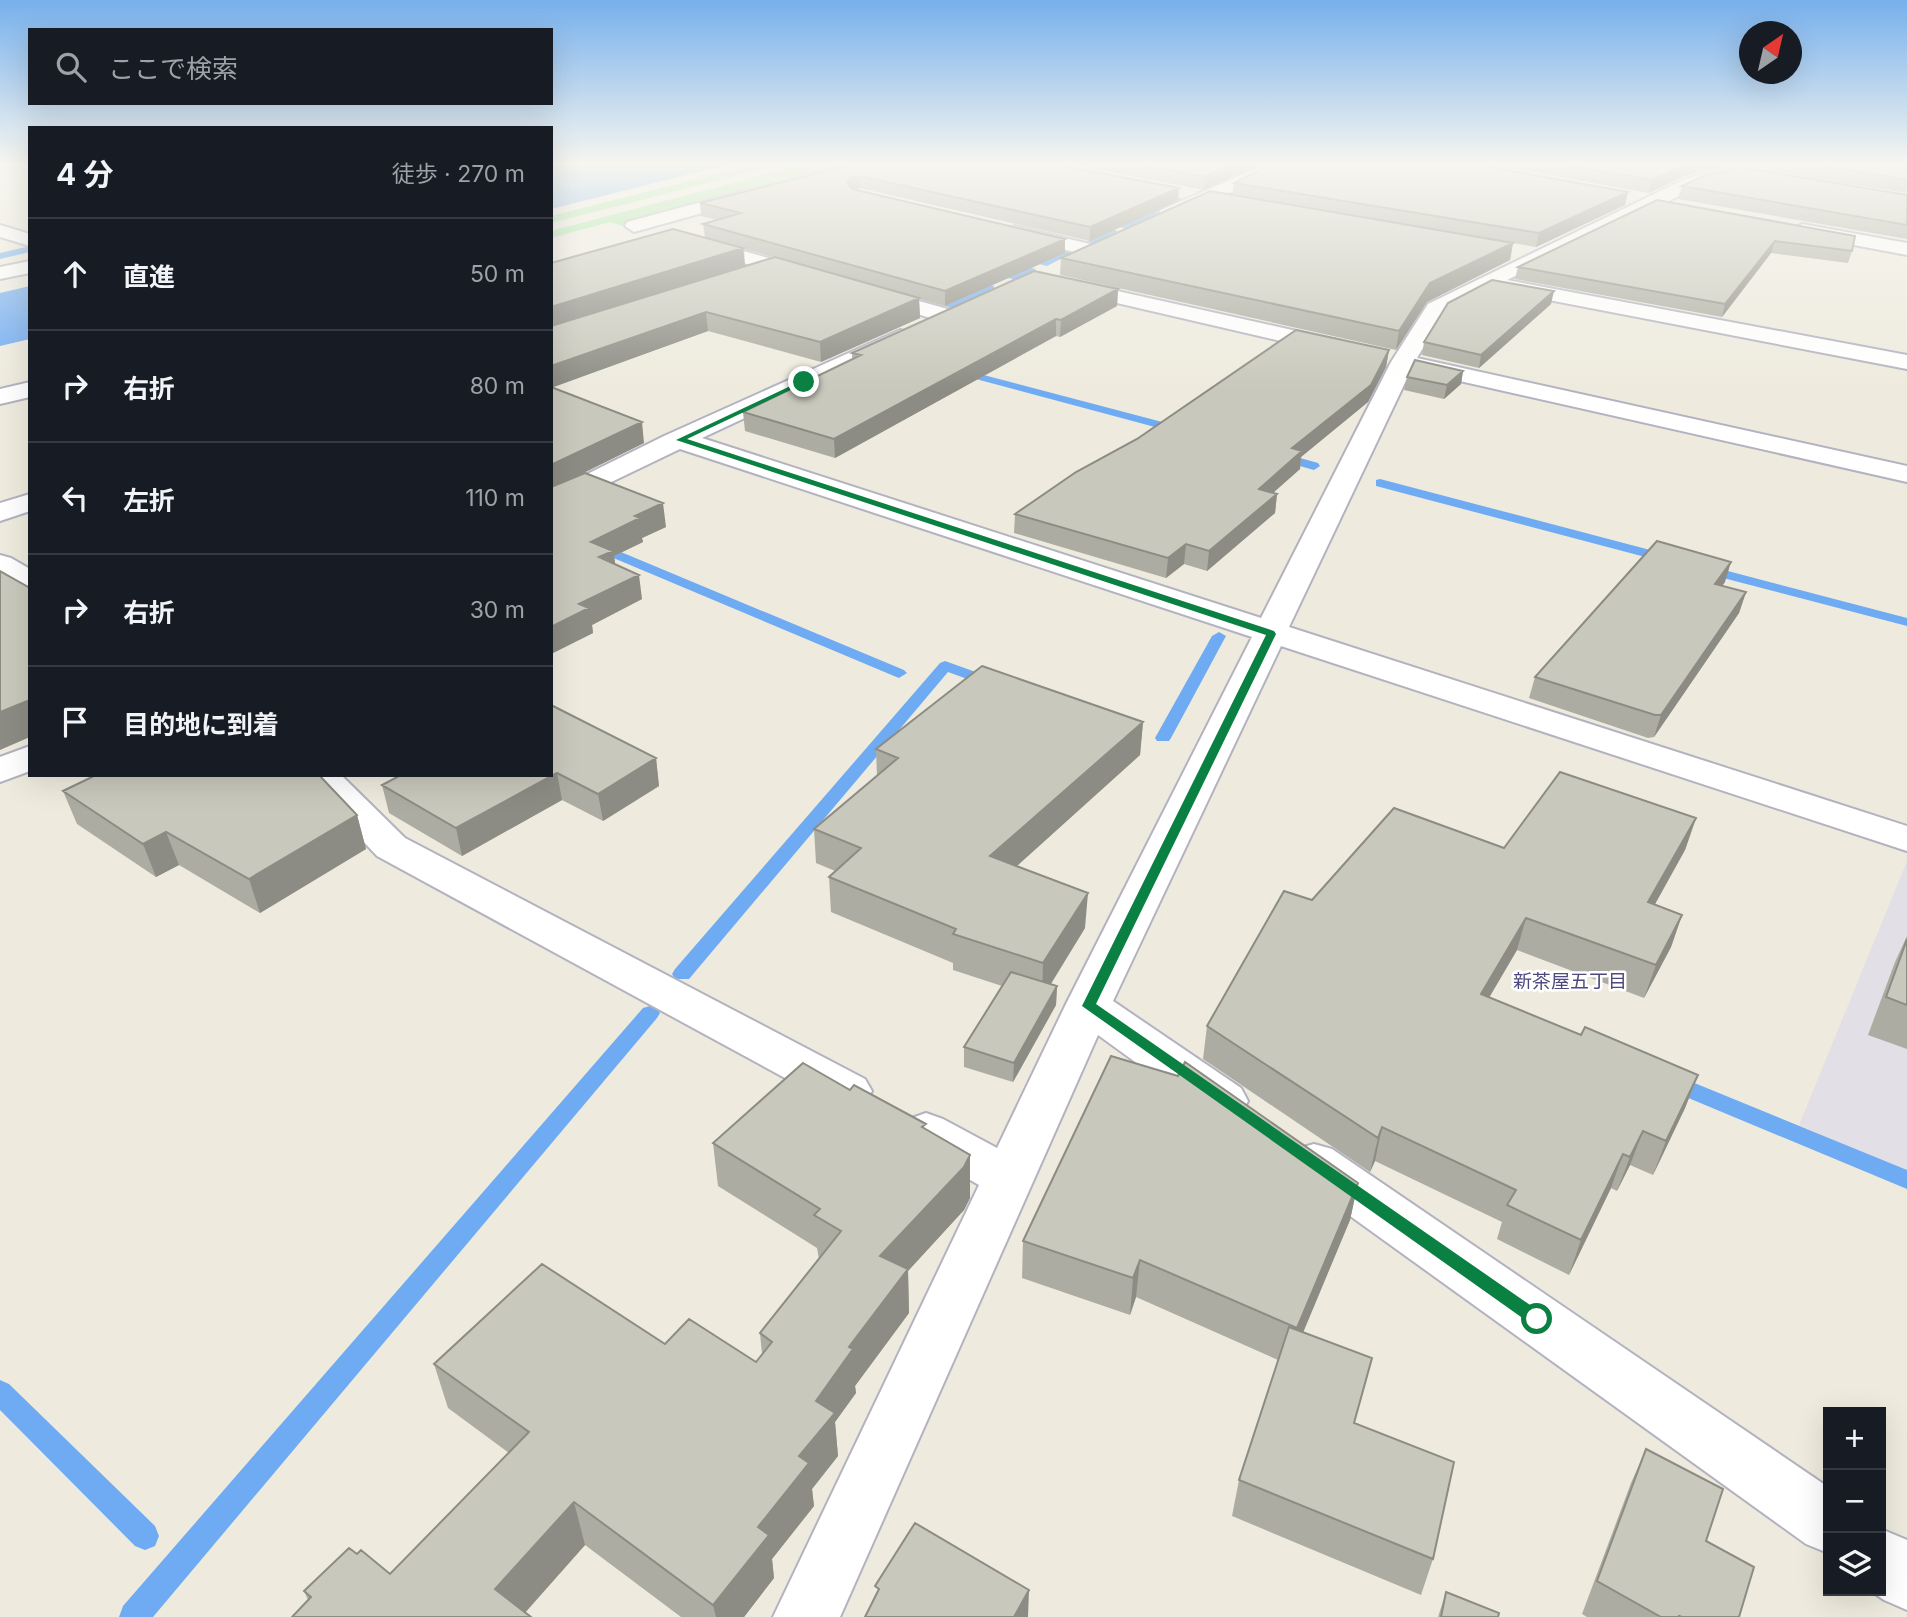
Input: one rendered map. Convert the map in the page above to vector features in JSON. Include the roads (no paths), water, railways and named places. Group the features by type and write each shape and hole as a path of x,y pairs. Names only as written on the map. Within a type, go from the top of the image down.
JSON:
{"street":[{"path":"678,238 802,274"},
{"path":"1042,238 1091,250"},
{"path":"806,1617 1088,1006 1271,634 1391,359 1436,309 1572,238"},
{"path":"1848,238 1907,249"},
{"path":"1068,261 1113,240"},
{"path":"0,251 28,243"},
{"path":"1509,251 1535,256"},
{"path":"738,278 776,266"},
{"path":"0,273 28,267"},
{"path":"1045,281 1354,351"},
{"path":"1486,282 1907,362"},
{"path":"855,289 947,316"},
{"path":"553,502 676,441 971,305"},
{"path":"1391,359 1907,474"},
{"path":"0,397 28,390"},
{"path":"637,429 1907,839"},
{"path":"0,512 28,503"},
{"path":"0,564 28,582"},
{"path":"0,771 28,758"},
{"path":"322,777 391,847 1010,1178"},
{"path":"1088,1006 1823,1520"},
{"path":"1886,1563 1907,1578"}],"water":[{"path":"28,286 28,339 0,346 0,293"}],"waterway":[{"path":"1086,244 1098,238"},
{"path":"0,256 28,249"},
{"path":"1044,264 1072,251"},
{"path":"1013,278 1031,269"},
{"path":"950,306 991,288"},
{"path":"961,372 1181,430"},
{"path":"1279,456 1314,466"},
{"path":"1380,483 1668,559"},
{"path":"597,546 899,673"},
{"path":"1705,569 1907,622"},
{"path":"1163,738 1219,636"},
{"path":"682,974 945,666 992,683"},
{"path":"134,1617 650,1013"},
{"path":"1670,1081 1907,1180"},
{"path":"0,1392 145,1536"}],"district":[{"name":"新茶屋五丁目","path":"1570,981"}]}
